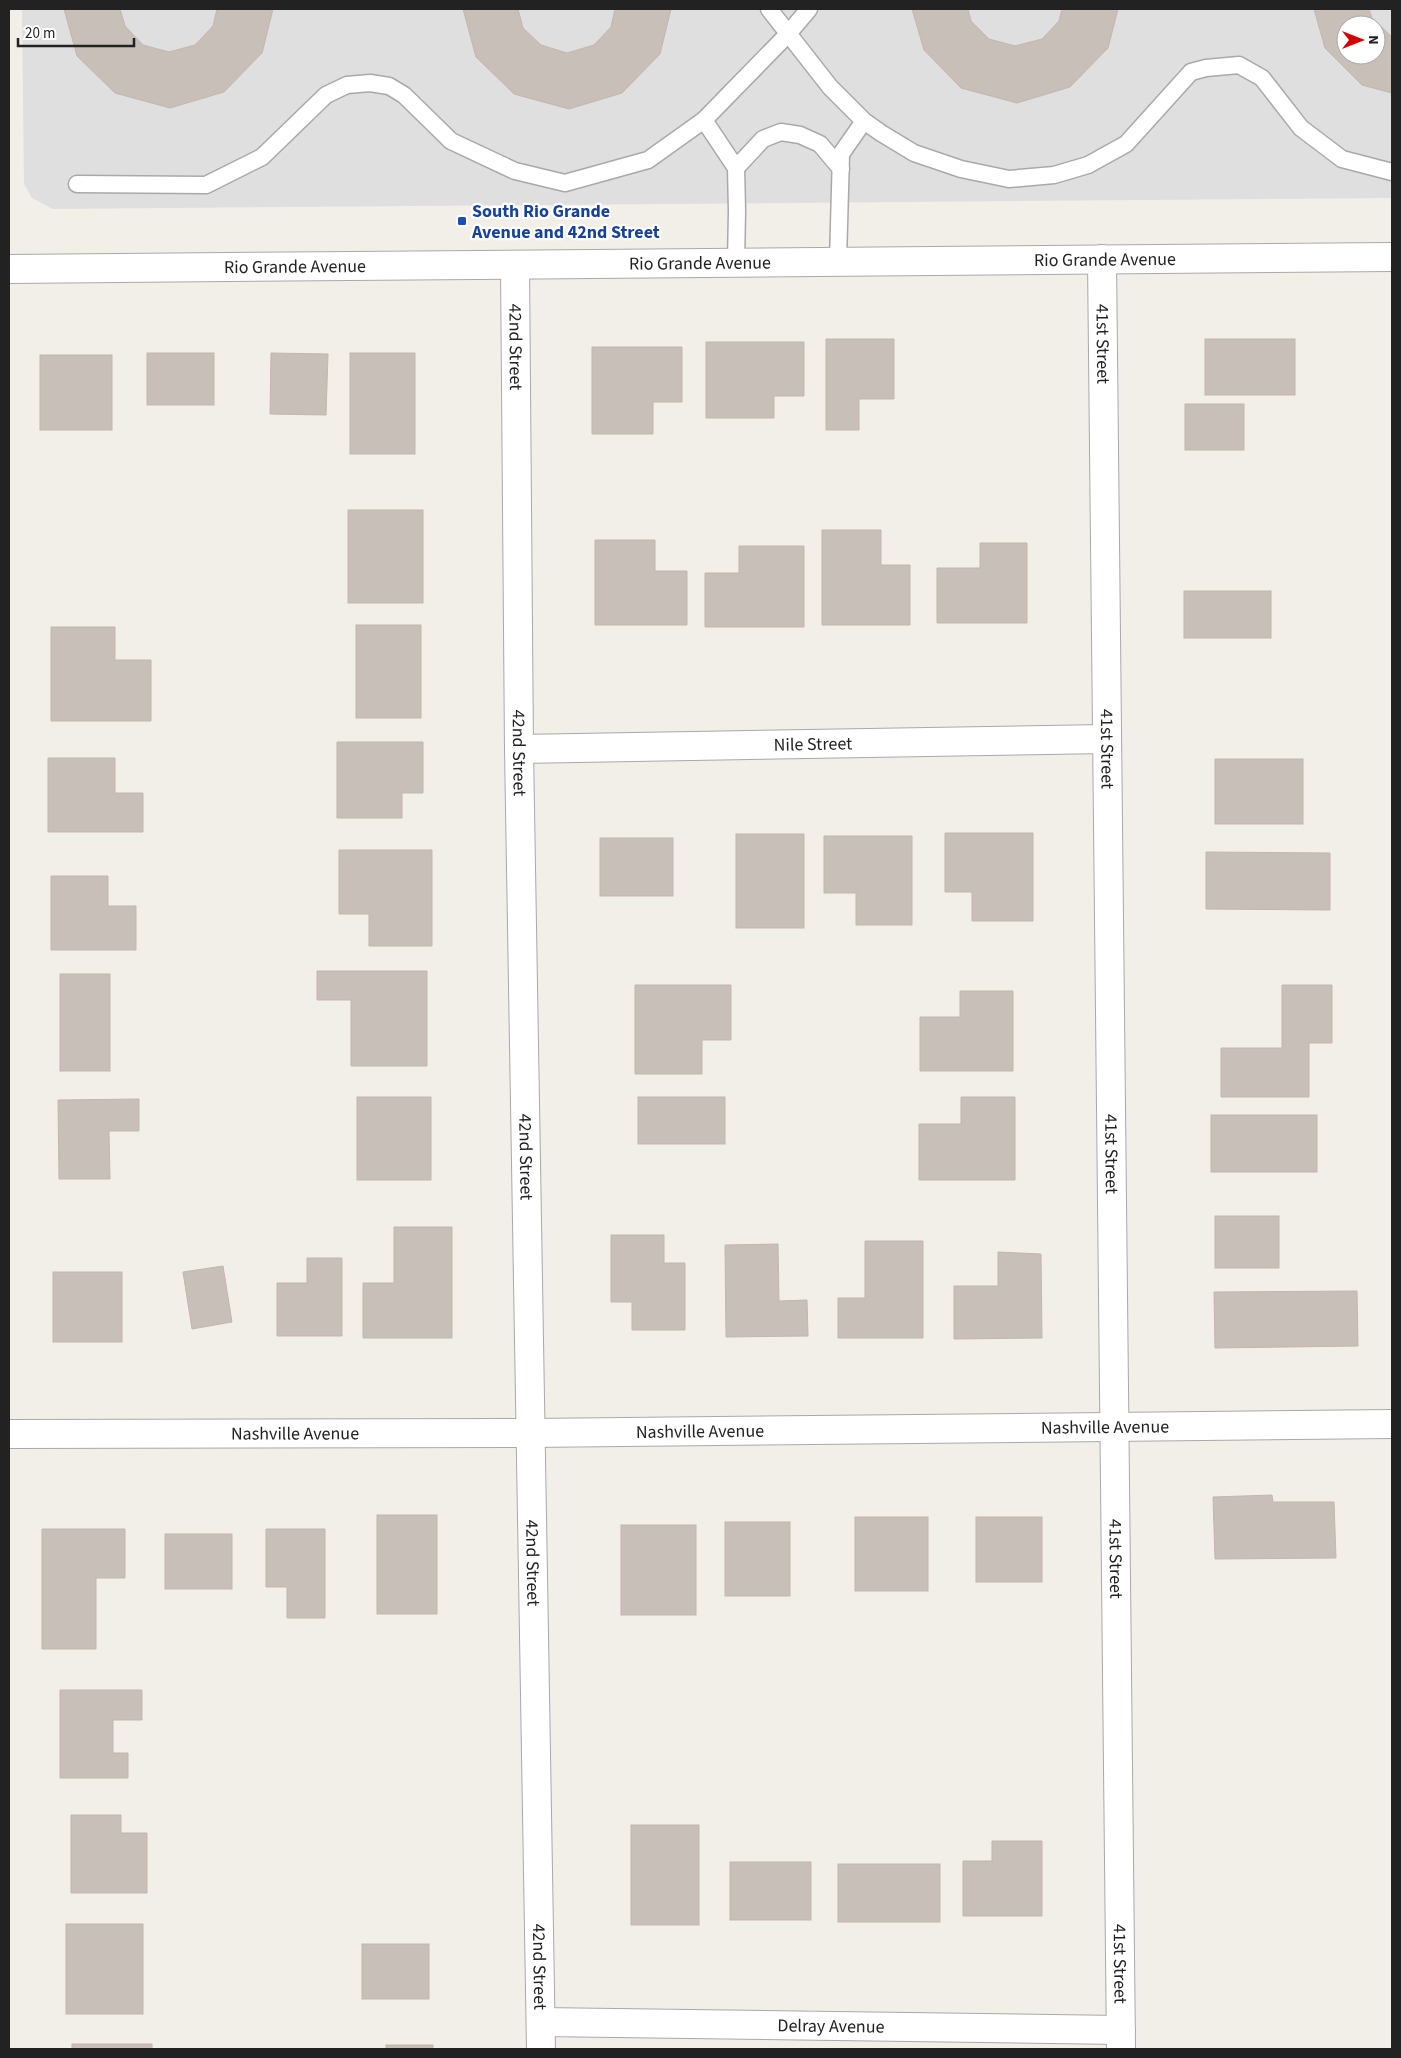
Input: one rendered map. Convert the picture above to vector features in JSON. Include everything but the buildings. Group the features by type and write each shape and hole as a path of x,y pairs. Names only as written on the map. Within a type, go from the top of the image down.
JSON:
{"street":[{"name":"Rio Grande Avenue","path":"9,270 1392,257"},
{"name":"41st Street","path":"1102,259 1121,2040"},
{"name":"42nd Street","path":"516,265 519,749 541,2049"},
{"name":"Nile Street","path":"519,749 1107,740"},
{"name":"Nashville Avenue","path":"9,1434 530,1433 1392,1424"},
{"name":"Delray Avenue","path":"541,2022 1121,2040"}],"lane":[{"path":"768,9 830,87 864,121 914,153 962,169 1009,178 1054,175 1088,165 1126,144 1191,72 1206,68 1239,65 1262,78 1301,128 1342,158 1392,172"},
{"path":"77,184 206,185 262,157 326,95 346,85 370,83 389,86 404,94 451,141 516,171 565,182 648,160 704,120 787,35 809,9"},
{"path":"704,120 736,168 738,211 736,262"},
{"path":"838,262 841,154 864,121"},
{"path":"736,168 763,139 781,132 800,134 820,144 841,169"}],"shaded area":[{"path":"22,9 1392,9 1392,198 53,209 32,198 24,184"}],"place":[{"name":"South Rio Grande Avenue and 42nd Street","path":"462,221"}]}
